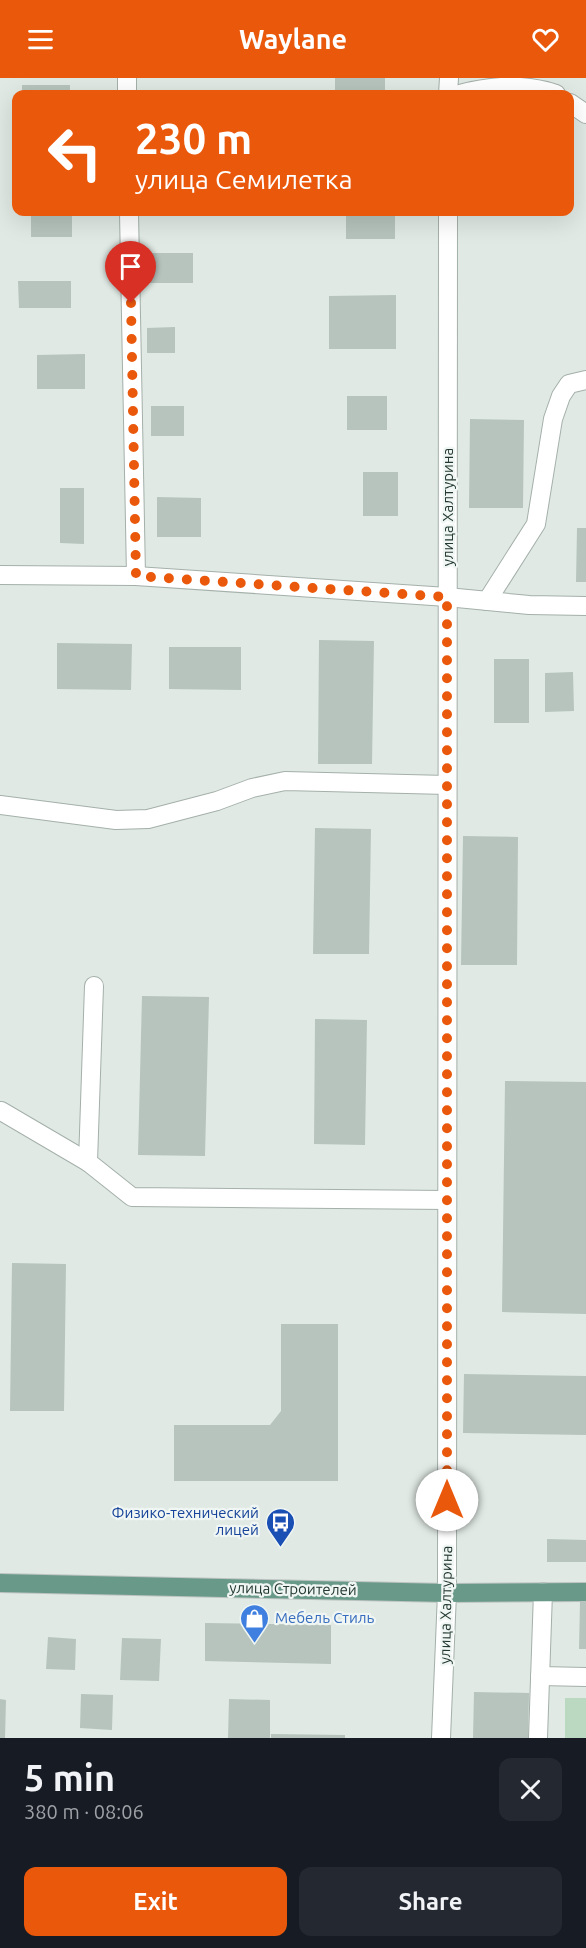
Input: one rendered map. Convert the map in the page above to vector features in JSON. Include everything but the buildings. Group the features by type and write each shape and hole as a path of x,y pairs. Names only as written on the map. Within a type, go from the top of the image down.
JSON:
{"main road":[{"name":"улица Строителей","path":"0,1583 447,1593 586,1592"}],"street":[{"path":"475,90 511,86 545,90"},
{"path":"129,216 136,576"},
{"name":"улица Халтурина","path":"441,1738 447,1593 448,216"},
{"path":"487,601 536,524 553,419 561,396 569,384 586,380"},
{"path":"0,575 136,576 447,597 529,605 586,606"},
{"path":"0,805 116,820 148,819 217,801 252,788 285,781 447,785"},
{"path":"88,1162 94,986"},
{"path":"2,1111 88,1162 132,1197 447,1200"},
{"path":"538,1738 543,1592"},
{"path":"540,1676 586,1677"}],"green space":[{"path":"565,1698 586,1698 586,1738 565,1738"}],"place":[{"name":"Физико-технический лицей","path":"280,1548"},
{"name":"Мебель Стиль","path":"254,1644"}],"route":[{"path":"131,303 136,576 447,597 447,1500"}]}
